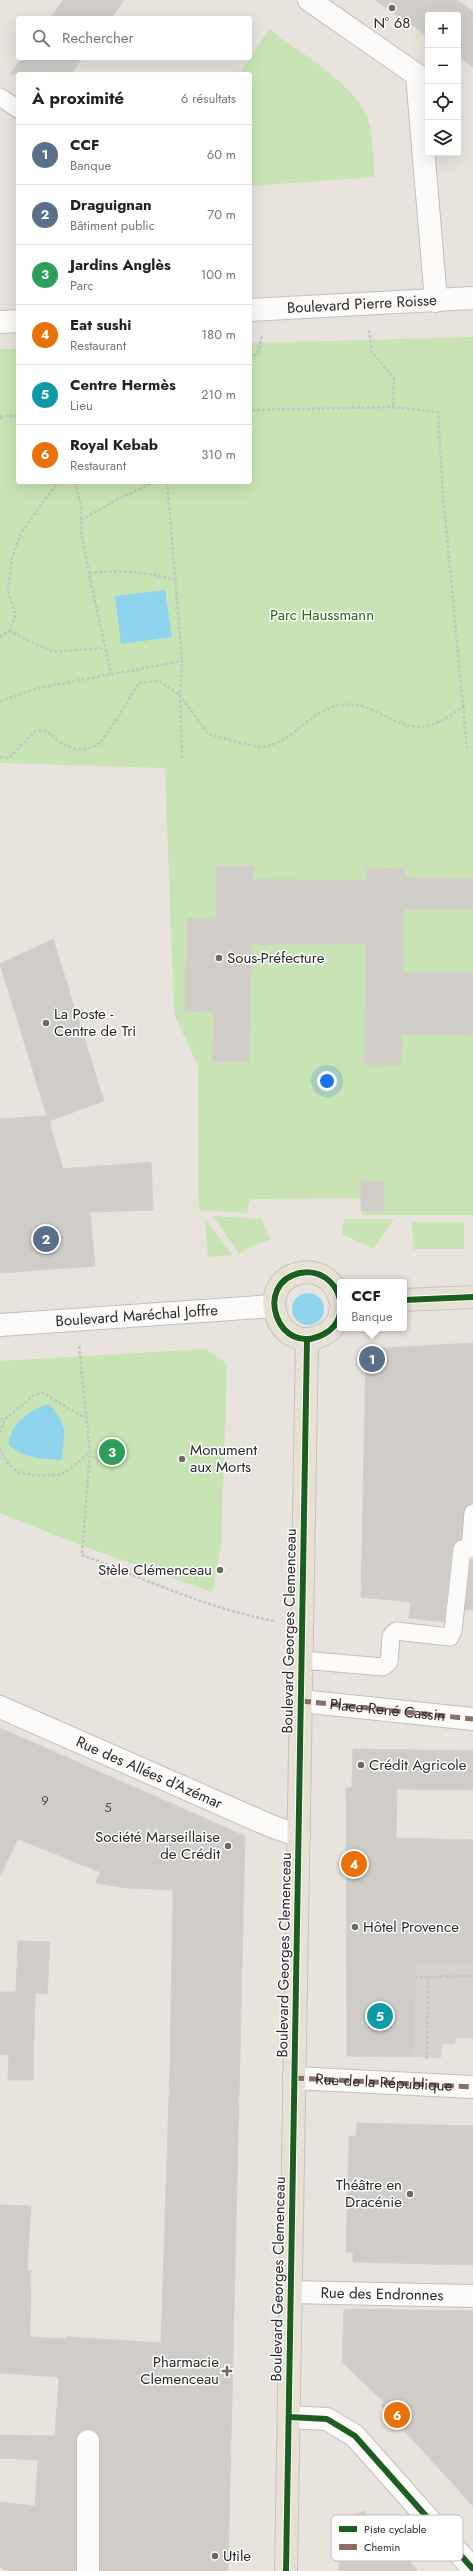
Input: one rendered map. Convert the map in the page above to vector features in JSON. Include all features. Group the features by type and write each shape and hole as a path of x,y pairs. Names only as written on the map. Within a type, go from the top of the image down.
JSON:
{"main road":[{"path":"337,1294 331,1281 320,1274 307,1272 294,1274 283,1282 276,1293 274,1306 276,1319 284,1330 294,1336 307,1339 327,1333 334,1326 337,1320"},
{"path":"407,1300 473,1297"},
{"name":"Boulevard Georges Clemenceau","path":"286,2571 307,1339"}],"street":[{"path":"309,0 417,75 436,301"},
{"name":"Boulevard Pierre Roisse","path":"252,310 473,298"},
{"path":"0,322 16,321"},
{"name":"Boulevard Maréchal Joffre","path":"0,1325 274,1306"},
{"name":"Place René Cassin","path":"301,1701 473,1719"},
{"name":"Rue des Allées d'Azémar","path":"0,1708 271,1826 299,1836"},
{"name":"Rue de la République","path":"294,2078 473,2087"},
{"name":"Rue des Endronnes","path":"290,2292 473,2296"},
{"path":"289,2418 326,2419 355,2436 425,2515"},
{"path":"88,2440 88,2571"},
{"path":"463,2558 473,2569"}],"lane":[{"path":"0,97 16,108"},
{"path":"302,1660 383,1667 389,1662 391,1636 396,1631 450,1637 453,1631 462,1549 470,1549 473,1513"}],"path":[{"path":"369,330 372,352 394,378 393,407"},
{"path":"252,358 259,351 262,334"},
{"path":"252,410 393,407 438,412 443,495 466,748"},
{"path":"0,420 0,416 16,416"},
{"path":"0,637 9,631 16,615 8,591 12,558 21,533 57,484"},
{"path":"76,484 81,505 81,531 104,648 111,674"},
{"path":"81,520 116,500 151,484"},
{"path":"166,484 182,661 180,695 182,759"},
{"path":"89,573 111,571 148,572 175,580"},
{"path":"9,631 53,652 104,648"},
{"path":"0,701 38,688 182,661"},
{"path":"0,758 9,758 35,731 47,731 60,744 80,751 100,744 140,683 159,681 180,695 208,734 266,747 287,738 311,719 336,706 365,707 392,721 415,727 434,725 447,719 463,706"},
{"path":"79,1346 90,1451 82,1557 194,1598 249,1616 275,1621"},
{"path":"0,1433 5,1419 34,1395 43,1393 86,1418"},
{"path":"0,1419 5,1419"},
{"path":"0,1448 4,1458 19,1472 42,1475 60,1475 77,1465 90,1451"},
{"path":"415,1976 473,1976"},
{"path":"428,1976 427,2058 430,2085"}],"green space":[{"path":"269,29 342,84 365,111 370,125 375,177 252,186 252,72 240,72 248,60 252,60 252,54"},
{"name":"Parc Haussmann","path":"473,337 473,1215 362,1215 361,1198 250,1199 247,1213 199,1210 198,1066 174,1014 165,768 0,763 0,349 16,349 16,484 252,484 252,343"},
{"path":"213,1216 262,1219 270,1240 253,1245 239,1254"},
{"path":"205,1219 233,1255 208,1257"},
{"path":"344,1219 394,1219 373,1249 342,1234"},
{"path":"412,1222 464,1222 464,1249 413,1249"},
{"path":"206,1349 227,1364 221,1548 212,1592 83,1546 0,1513 0,1361"}],"shaded area":[{"path":"415,1963 473,1964 473,2038 456,2038 455,2044 442,2044 441,2058 413,2057"}],"water":[{"path":"165,590 172,637 121,644 115,596"},
{"path":"305,1293 311,1293 320,1297 324,1309 320,1321 311,1325 305,1325 296,1321 292,1312 292,1306 296,1297"},
{"path":"45,1405 50,1405 63,1425 64,1437 62,1460 33,1457 20,1453 9,1445 12,1431 20,1420 32,1411"}],"building":[{"path":"63,0 124,0 112,16 51,16"},
{"path":"375,0 457,0 473,11 473,67 461,58 461,12 425,12 425,34"},
{"path":"20,60 81,60 72,72 16,72 16,74 10,74"},
{"name":"Sous-Préfecture","path":"216,866 254,866 253,879 367,881 367,868 405,869 405,878 473,879 473,910 404,910 403,972 473,972 473,1035 402,1034 401,1065 364,1064 366,944 252,944 249,1062 212,1062 214,1012 185,1011 187,918 216,920"},
{"path":"53,939 104,1101 49,1121 63,1169 151,1162 153,1210 90,1212 95,1266 0,1273 0,1119 47,1116 0,964"},
{"path":"361,1181 384,1182 384,1211 361,1211"},
{"path":"473,1343 473,1503 465,1508 461,1539 454,1543 452,1548 444,1622 409,1618 411,1602 361,1597 366,1349"},
{"path":"471,1560 473,1560 473,1610 465,1609"},
{"path":"0,1728 245,1836 228,2571 100,2571 100,2441 99,2434 88,2429 81,2430 76,2441 76,2571 9,2571 0,2567 0,2502 35,2506 38,2460 0,2458 0,2435 55,2436 59,2377 0,2373 0,2205 31,2206 27,2271 31,2271 30,2337 66,2339 67,2337 161,2343 170,2066 173,1890 126,1888 96,1883 100,1872 18,1839 0,1876"},
{"path":"353,1749 473,1751 473,1790 397,1789 396,1838 473,1840 473,1964 416,1963 413,2057 347,2056 346,1788 352,1787"},
{"path":"18,1941 50,1942 47,1994 35,1993 33,2080 8,2080 9,2055 0,2054 0,1992 16,1992"},
{"name":"Théâtre en Dracénie","path":"357,2123 473,2126 473,2265 353,2262 353,2252 346,2252 349,2136 356,2136"},
{"path":"344,2309 473,2311 473,2506 381,2405 385,2403 342,2362"},
{"path":"364,2511 368,2515 354,2515"},
{"path":"339,2561 409,2561 418,2571 339,2571"}],"marked path":[{"path":"301,1701 473,1719"},
{"path":"294,2078 473,2087"}],"cycle path":[{"path":"337,1291 331,1282 320,1275 307,1272 300,1273 285,1280 277,1290 274,1303 277,1317 284,1328 294,1336 308,1339 324,1334 337,1323"},
{"path":"407,1300 473,1297"},
{"path":"286,2571 307,1339"},
{"path":"289,2417 327,2419 355,2436 425,2515"},
{"path":"463,2558 473,2569"}],"place":[{"name":"N° 68","path":"392,8"},
{"name":"Sous-Préfecture","path":"219,958"},
{"name":"La Poste - Centre de Tri","path":"46,1023"},
{"name":"Draguignan","path":"46,1239"},
{"name":"CCF","path":"372,1359"},
{"name":"Jardins Anglès","path":"112,1452"},
{"name":"Monument aux Morts","path":"182,1459"},
{"name":"Stèle Clémenceau","path":"220,1570"},
{"name":"Crédit Agricole","path":"361,1765"},
{"name":"Société Marseillaise de Crédit","path":"228,1846"},
{"name":"Eat sushi","path":"354,1864"},
{"name":"Hôtel Provence","path":"355,1927"},
{"name":"Centre Hermès","path":"380,2016"},
{"name":"Théâtre en Dracénie","path":"410,2194"},
{"name":"Pharmacie Clemenceau","path":"227,2371"},
{"name":"Royal Kebab","path":"397,2415"},
{"name":"Utile","path":"215,2556"}]}
